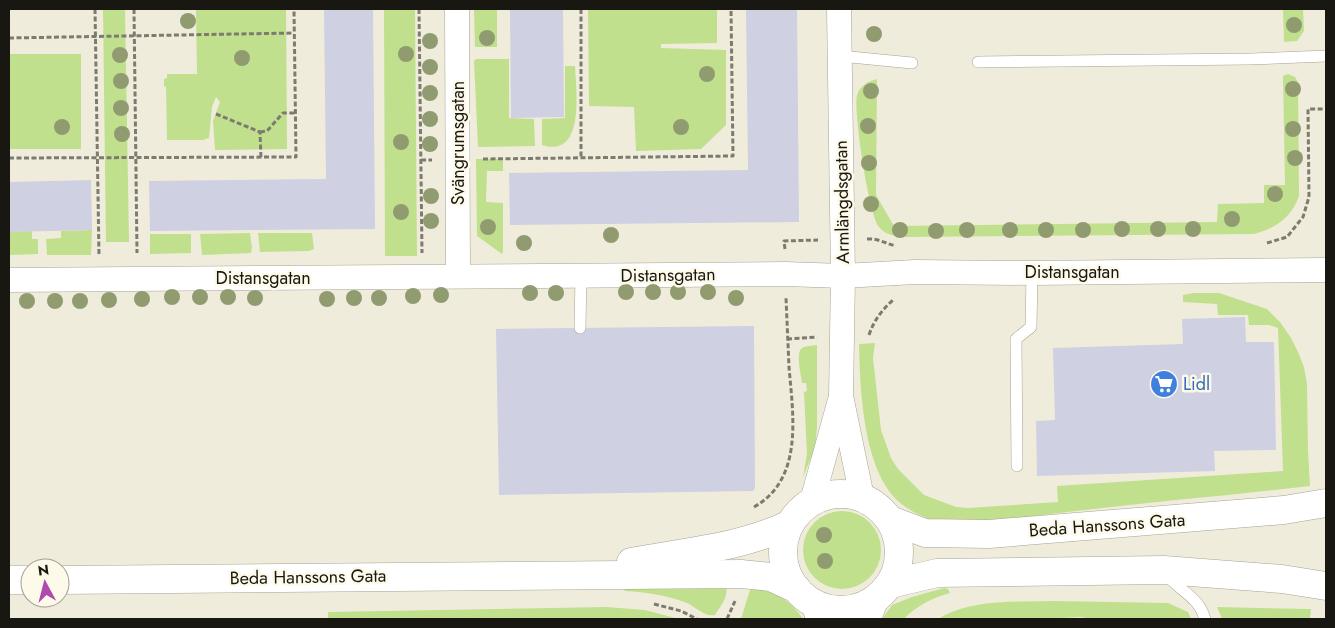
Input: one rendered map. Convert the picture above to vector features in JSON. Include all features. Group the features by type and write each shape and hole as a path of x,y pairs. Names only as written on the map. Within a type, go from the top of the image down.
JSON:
{"street":[{"name":"Svängrumsgatan","path":"457,9 458,276"},
{"name":"Armlängdsgatan","path":"838,9 843,276 841,396 862,497"},
{"name":"Distansgatan","path":"9,280 785,274 843,276 915,272 1326,270"},
{"name":"Armlängdsgatan","path":"812,502 841,396"},
{"name":"Beda Hanssons Gata","path":"555,575 741,542 769,534 790,524 800,511 812,502 826,496 844,494 862,497 881,509 890,520 897,534 900,549 896,572 879,600"},
{"name":"Beda Hanssons Gata","path":"890,520 925,533 989,534 1284,510 1326,504"},
{"path":"790,524 785,537 784,560 789,576 810,604"},
{"name":"Beda Hanssons Gata","path":"70,580 741,574 771,577 810,604 843,610 879,600 937,573 1164,570 1282,579 1326,586"}],"lane":[{"path":"840,56 912,62"},
{"path":"978,62 1250,59 1326,56"},
{"path":"1017,466 1016,339 1031,327 1032,272"},
{"path":"580,328 581,276"},
{"path":"1164,570 1171,579 1190,594 1202,610 1205,619"}],"path":[{"path":"96,9 99,279"},
{"path":"134,9 137,279"},
{"path":"9,158 296,158 294,9"},
{"path":"419,9 422,277"},
{"path":"580,9 581,158"},
{"path":"458,159 733,156 731,9"},
{"path":"9,38 294,33"},
{"path":"1260,246 1287,237 1303,217 1308,197 1308,109 1326,109"},
{"path":"216,114 260,132 267,131 283,114 295,113"},
{"path":"260,132 261,158"},
{"path":"754,508 762,503 777,487 787,468 792,444 794,423 787,339 784,241 876,238 889,244 904,246"},
{"path":"787,339 841,335 868,337 872,325 882,309 894,299"},
{"path":"727,619 734,605 741,574"}],"green space":[{"path":"103,9 125,9 129,242 106,242"},
{"path":"196,9 286,9 287,149 215,150 213,121 220,102 216,97 212,107 209,138 203,140 167,140 166,87 164,86 164,79 167,78 167,74 197,74"},
{"path":"384,9 415,9 417,256 385,256"},
{"path":"474,9 497,9 497,47 475,47"},
{"path":"588,9 717,9 717,43 661,44 661,48 726,50 726,125 701,149 636,151 634,107 589,106"},
{"path":"1283,9 1303,9 1304,31 1297,41 1284,42"},
{"path":"9,54 81,54 81,149 9,149"},
{"path":"476,59 509,59 509,118 534,119 535,146 478,147 474,61"},
{"path":"565,66 575,66 577,105 572,132 566,142 556,147 542,145 542,119 565,118"},
{"path":"1288,74 1295,77 1298,82 1299,196 1292,210 1282,221 1262,232 1254,234 906,237 891,235 885,232 879,227 875,219 863,162 856,105 860,89 865,84 874,80 877,79 876,195 894,226 1217,222 1218,204 1264,203 1264,185 1285,185 1283,76"},
{"path":"476,159 503,159 503,171 487,171 486,202 503,203 502,254 477,236"},
{"path":"92,230 91,255 47,255 46,239 61,238 61,231"},
{"path":"32,231 32,239 38,239 38,254 9,255 9,232"},
{"path":"250,233 251,253 202,255 200,234"},
{"path":"258,233 312,233 314,249 309,251 260,252"},
{"path":"150,234 191,234 191,253 150,254"},
{"path":"1219,293 1267,309 1280,322 1291,338 1304,367 1307,384 1310,486 965,525 938,522 921,516 899,502 887,488 871,450 866,428 859,344 875,343 873,358 881,430 891,458 898,469 924,495 956,507 968,508 1058,502 1057,486 1283,471 1278,328 1269,325 1249,325 1248,315 1218,315 1217,304 1183,302 1183,295"},
{"path":"817,345 817,427 815,448 803,477 807,454 804,392 807,391 806,383 802,383 799,355 801,349"},
{"path":"842,511 857,514 874,528 878,535 881,550 878,565 864,582 857,586 842,589 827,586 810,572 806,565 803,550 806,535 820,518 827,514"},
{"path":"726,584 727,589 724,601 715,615 704,613 679,600 656,594 625,591 623,588"},
{"path":"754,587 769,591 782,598 803,619 741,619 750,590"},
{"path":"944,588 948,589 950,593 925,603 904,619 882,619 892,605"},
{"path":"1052,601 1168,603 1188,612 1191,619 1088,619 1082,617 938,619 964,608 979,605"},
{"path":"607,607 645,610 679,619 328,619 328,612"},
{"path":"1217,607 1311,609 1310,619 1222,619"}],"building":[{"path":"324,9 373,9 375,229 150,231 149,181 326,179"},
{"path":"510,9 563,9 564,117 511,118"},
{"path":"746,9 797,9 799,222 510,225 509,173 748,170"},
{"path":"91,180 92,230 9,232 9,182"},
{"name":"Lidl","path":"1245,317 1246,342 1274,342 1276,450 1214,451 1215,471 1037,476 1036,421 1055,420 1053,348 1183,344 1182,319"},
{"path":"754,326 755,488 753,491 499,495 496,329"}],"place":[{"name":"Lidl","path":"1164,384"}]}
